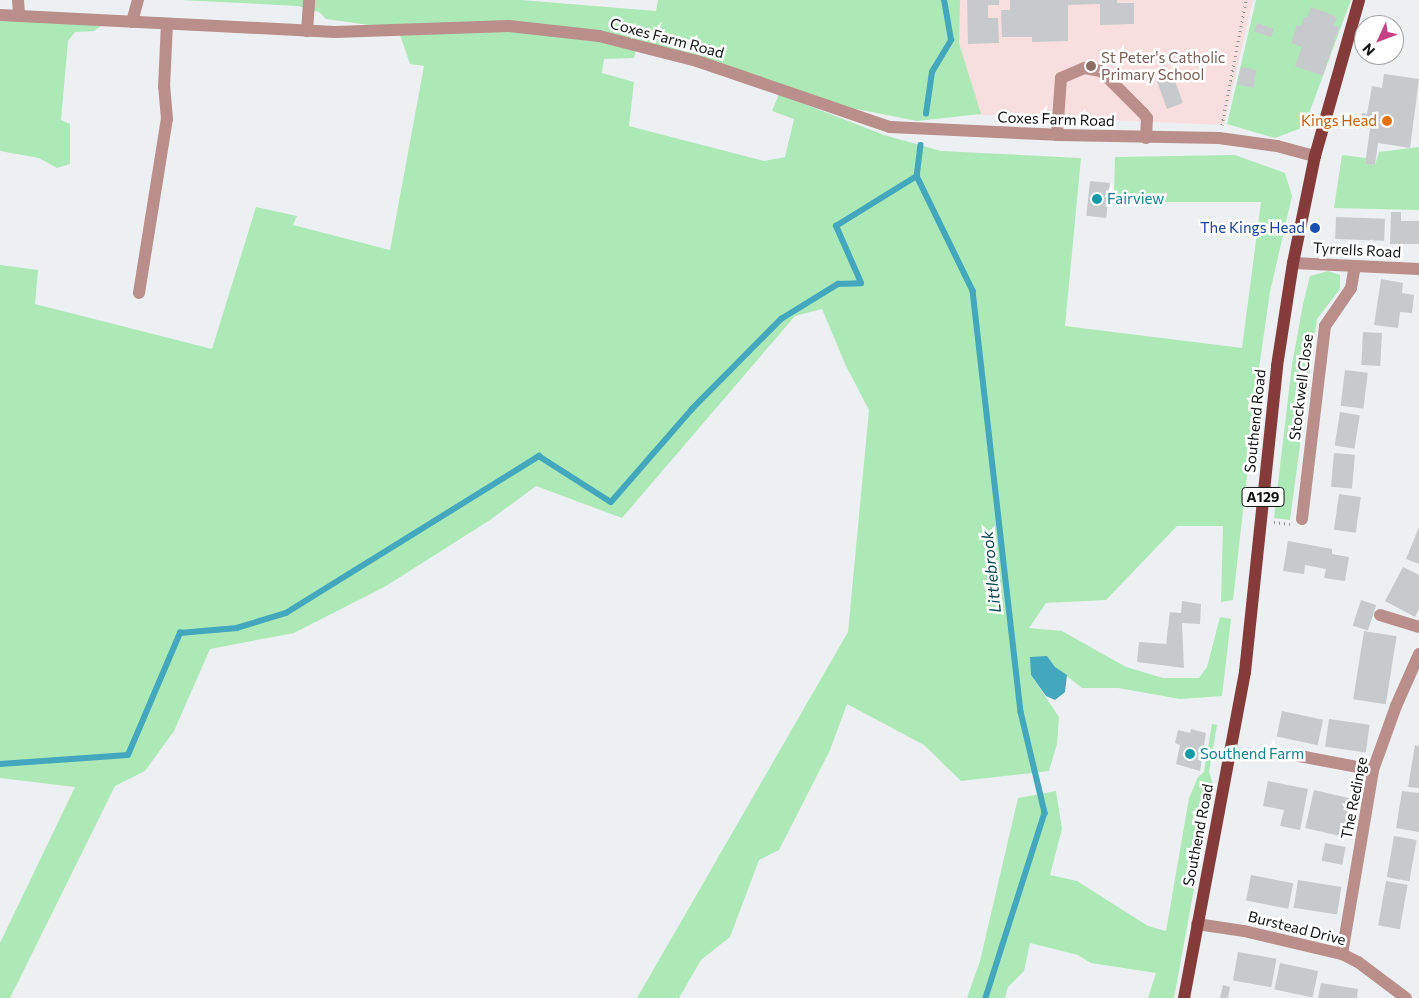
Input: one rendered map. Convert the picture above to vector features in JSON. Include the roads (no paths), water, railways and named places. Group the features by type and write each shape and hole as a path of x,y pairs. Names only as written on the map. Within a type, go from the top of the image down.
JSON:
{"main road":[{"name":"Southend Road","path":"1184,998 1245,672 1277,366 1293,263 1315,156 1359,0"}],"street":[{"path":"18,0 19,16"},
{"path":"132,22 138,0"},
{"path":"307,31 309,0"},
{"name":"Coxes Farm Road","path":"0,15 307,31 509,26 600,36 698,61 890,127 1057,136 1219,138 1278,146 1315,156"},
{"path":"139,293 167,119 164,87 167,24"},
{"path":"1057,136 1061,78 1076,69 1085,68 1101,71 1143,113 1147,118 1146,138"},
{"name":"Tyrrells Road","path":"1293,263 1419,269"},
{"name":"Stockwell Close","path":"1302,520 1325,326 1351,288 1354,266"},
{"path":"1380,615 1419,626"},
{"name":"The Redinge","path":"1342,954 1374,770 1396,706 1419,654"},
{"path":"1299,756 1374,770"},
{"name":"Burstead Drive","path":"1197,924 1253,933 1342,954 1358,962 1406,998"}],"water":[{"path":"1047,656 1055,667 1067,675 1065,692 1055,700 1046,696 1031,675 1030,657"}],"waterway":[{"name":"Littlebrook","path":"926,114 932,72 951,40 944,0"},
{"name":"Littlebrook","path":"921,145 917,176 973,291 1021,712 1045,813 986,998"},
{"path":"0,764 128,755 180,633 237,628 286,613 539,456 611,502 692,409 781,319 838,284 861,283 836,226 917,176"}],"place":[{"name":"St Peter's Catholic Primary School","path":"1091,66"},
{"name":"Kings Head","path":"1387,121"},
{"name":"Fairview","path":"1097,199"},
{"name":"The Kings Head","path":"1315,228"},
{"name":"Southend Farm","path":"1190,754"}]}
